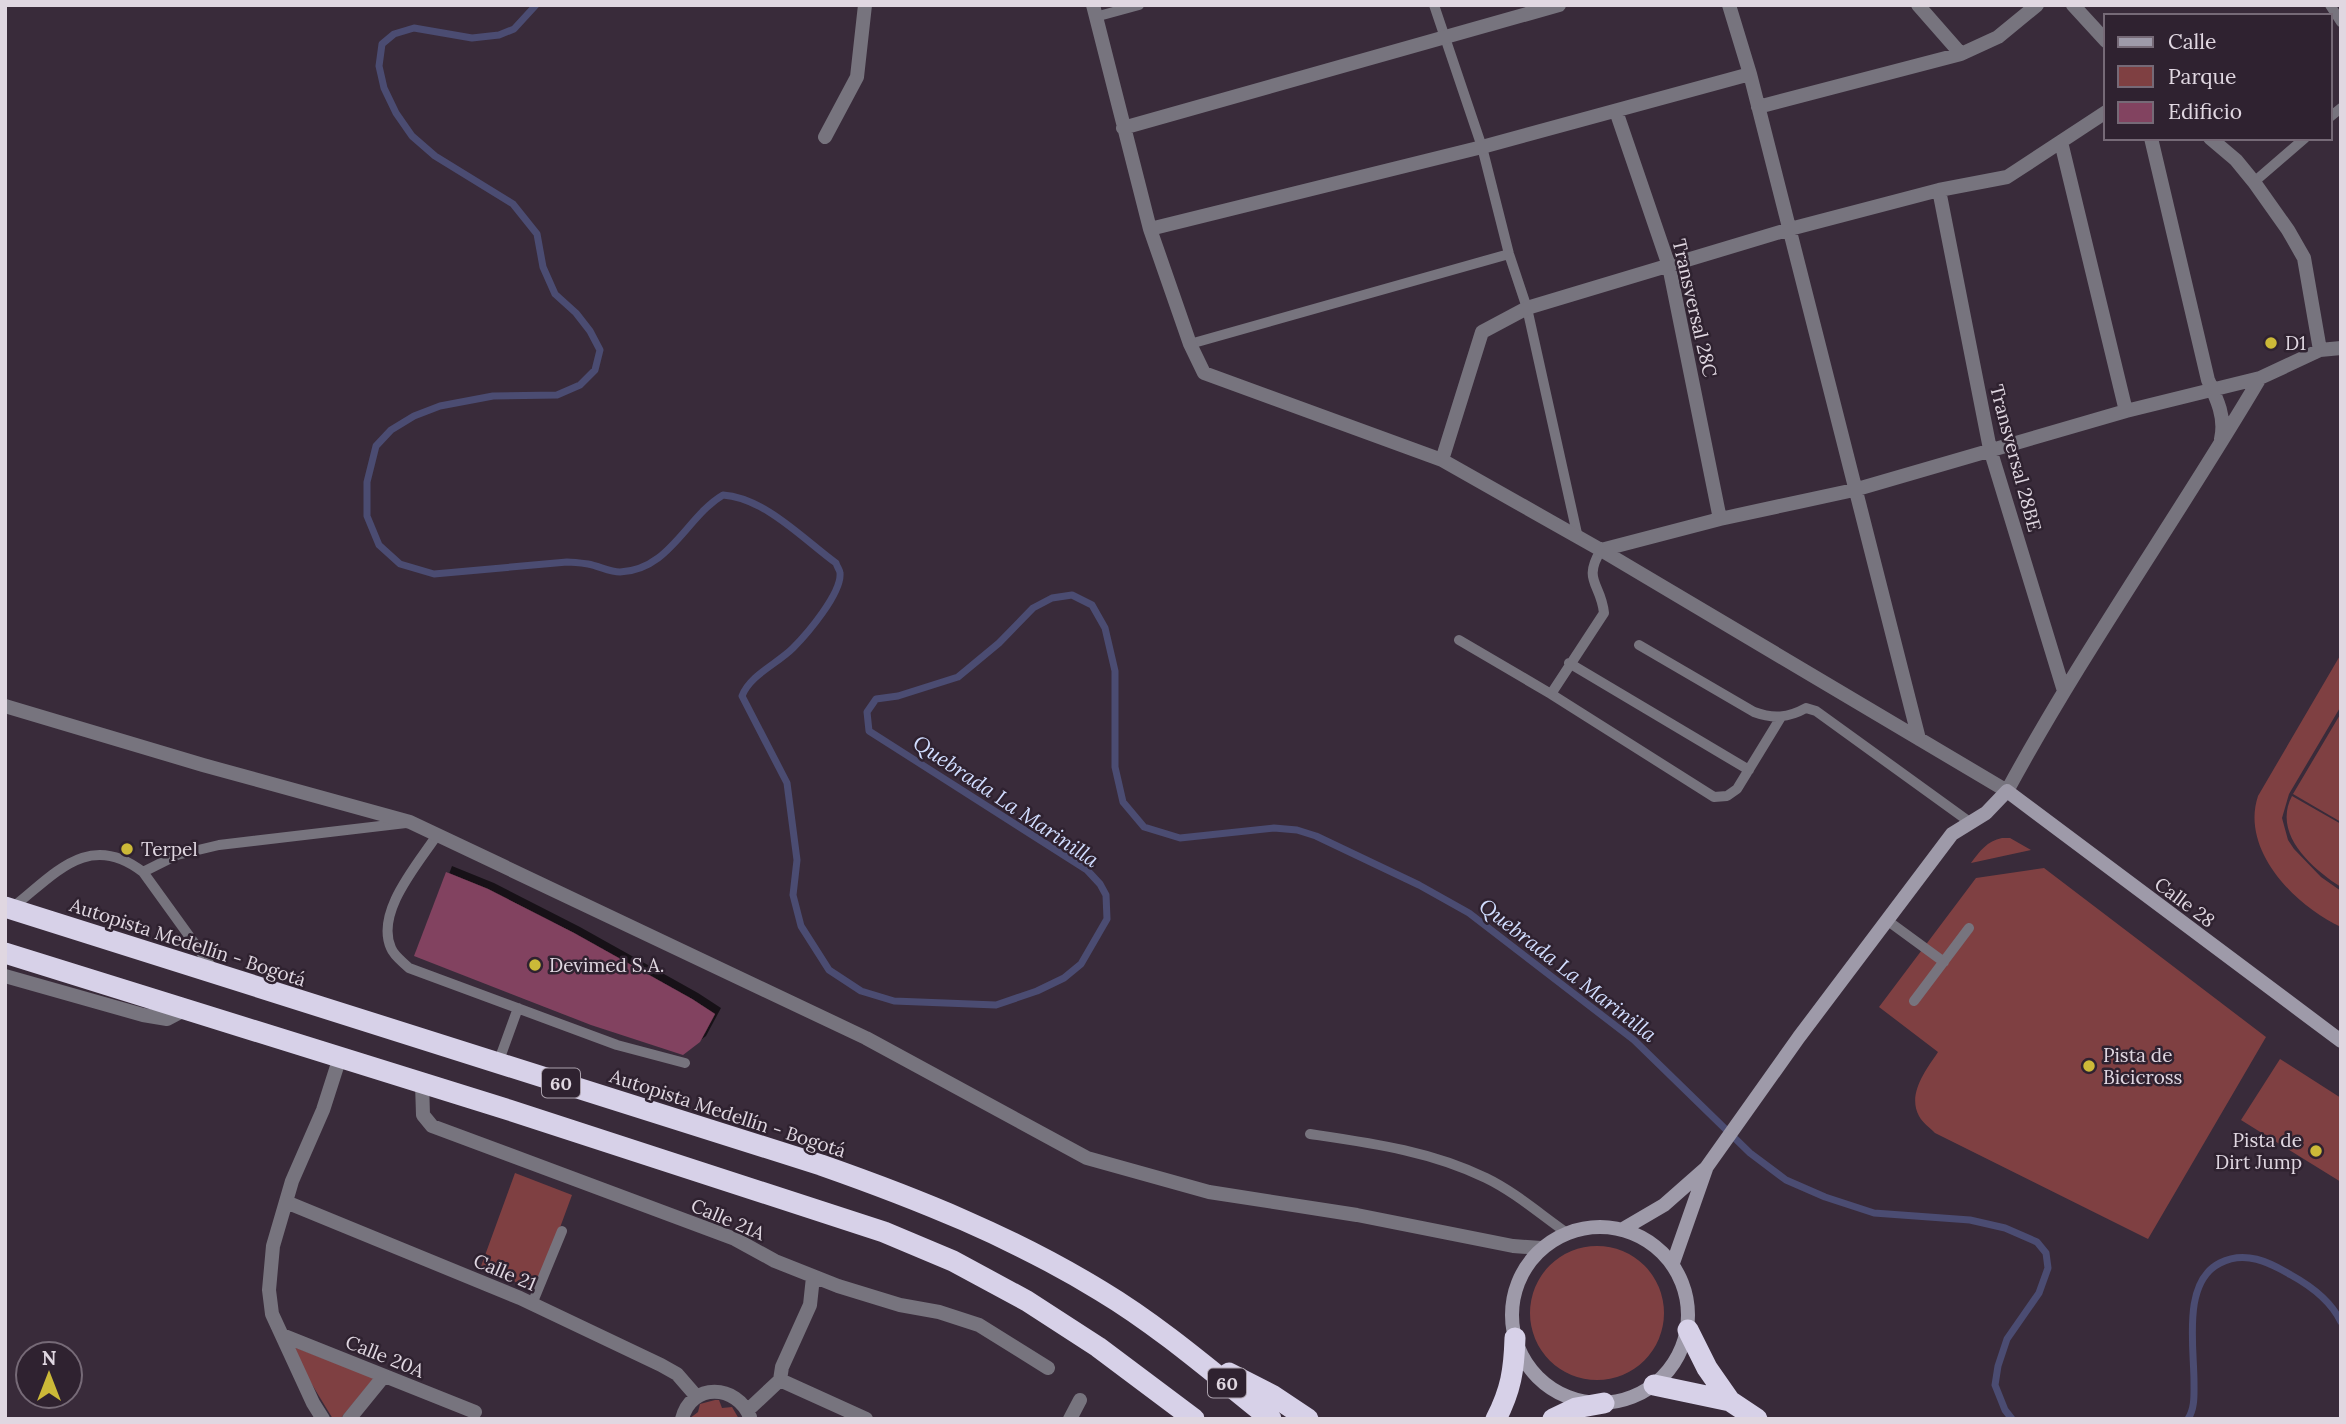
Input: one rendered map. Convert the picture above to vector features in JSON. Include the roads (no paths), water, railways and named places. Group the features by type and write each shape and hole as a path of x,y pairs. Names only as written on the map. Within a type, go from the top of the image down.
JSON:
{"highway":[{"name":"Autopista Medellín - Bogotá","path":"8,908 900,1192 963,1218 1035,1253 1104,1292 1182,1348 1271,1419"},
{"name":"60","path":"5,953 422,1083 884,1232 953,1261 1027,1301 1098,1347 1194,1419"},
{"path":"1688,1330 1707,1367 1730,1401"},
{"path":"1496,1419 1514,1370 1515,1338"},
{"path":"1182,1348 1272,1395 1308,1419"},
{"path":"1654,1385 1730,1401 1757,1419"},
{"path":"1553,1419 1576,1408 1604,1403"}],"main road":[{"path":"1623,1229 1664,1205 1706,1168 1952,834 1986,813 2007,792"},
{"name":"Calle 28","path":"2007,792 2341,1041"},
{"path":"1673,1263 1706,1168"},
{"path":"1594,1226 1623,1229 1642,1236 1659,1248 1673,1263 1684,1284 1689,1307 1688,1330 1682,1351 1670,1370 1654,1385 1631,1398 1604,1403 1578,1400 1557,1392 1538,1378 1524,1360 1515,1338 1511,1314 1515,1290 1525,1267 1541,1248 1567,1233 1594,1226"}],"street":[{"path":"825,137 857,78 865,5"},
{"path":"1123,128 1559,5"},
{"path":"1729,5 1750,74 1919,739"},
{"path":"1918,5 1961,54"},
{"path":"1758,107 1961,54 1998,37 2036,5"},
{"path":"2073,5 2104,39"},
{"path":"1094,11 1150,229 1190,344 1204,373 1441,460 1601,550 2007,792 2064,691 2219,448 2260,378"},
{"path":"1150,229 1482,147 1750,74"},
{"name":"Transversal 28C","path":"1616,111 1669,266 1720,519"},
{"path":"1441,460 1482,332 1527,308 1790,229 1939,190 2007,177 2104,113"},
{"path":"2151,140 2208,380 2221,412 2223,428 2219,448"},
{"path":"2212,140 2236,160 2254,182 2304,258 2320,350"},
{"path":"2061,142 2126,411"},
{"name":"Transversal 28BE","path":"1939,190 1990,449 2064,691"},
{"path":"1601,550 1720,519 1854,490 2126,411 2260,378 2320,350 2341,348"},
{"path":"5,706 203,765 410,822 866,1038 1087,1158 1209,1192 1357,1215 1513,1246 1541,1248"},
{"path":"5,976 143,1015 167,1019 186,1009"},
{"path":"323,1419 272,1314 269,1290 273,1245 292,1181 323,1110 340,1057"},
{"name":"Calle 21A","path":"422,1083 423,1115 432,1126 735,1239 775,1261 813,1277 900,1305 939,1312 979,1325 1048,1368"},
{"name":"Calle 21","path":"286,1202 532,1304 677,1374 697,1397"},
{"path":"682,1419 689,1404 697,1397 716,1391 742,1402 749,1415 780,1380 782,1367 810,1305 813,1277"},
{"name":"Calle 20A","path":"282,1335 475,1412"},
{"path":"349,1419 384,1376"},
{"path":"780,1380 866,1419"},
{"path":"1070,1419 1080,1399"}],"lane":[{"path":"1094,11 1139,5"},
{"path":"1434,5 1482,147 1509,254 1527,308 1578,538"},
{"path":"2330,5 2341,22"},
{"path":"2254,182 2303,140"},
{"path":"1190,344 1509,254"},
{"path":"1551,694 1604,613 1591,573 1601,550"},
{"path":"1459,640 1551,694 1714,797 1727,796 1737,789 1781,717"},
{"path":"1639,645 1754,712 1768,717 1781,717 1806,708 1816,711 1971,823"},
{"path":"1569,663 1749,770"},
{"path":"143,872 177,855 219,845 410,822"},
{"path":"437,835 390,909 388,940 392,951 409,968 617,1045 685,1063"},
{"path":"8,908 71,862 87,855 120,859 143,872 218,975"},
{"path":"1888,922 1944,962"},
{"path":"1914,1001 1969,928"},
{"path":"498,1063 519,1009"},
{"path":"1310,1135 1366,1142 1438,1157 1489,1179 1567,1233"},
{"path":"532,1304 562,1231"}],"waterway":[{"name":"Quebrada La Marinilla","path":"536,5 514,29 499,35 472,38 414,28 394,34 382,44 379,66 384,88 396,113 412,136 435,156 513,204 537,234 543,267 555,294 576,313 600,350 595,370 580,385 557,395 493,396 440,406 414,416 391,430 376,446 367,482 367,516 379,545 400,564 434,574 567,562 620,572 637,569 665,553 698,516 723,495 739,498 769,512 836,563 840,572 839,581 823,613 787,654 751,682 742,696 787,783 797,860 793,895 801,926 829,970 861,991 894,1001 996,1005 1037,991 1064,978 1081,964 1107,919 1106,895 1087,870 869,731 867,712 876,699 898,696 958,677 999,643 1033,608 1052,598 1072,595 1092,605 1105,628 1115,671 1115,767 1123,802 1144,827 1180,838 1274,828 1297,830 1316,836 1419,885 1469,913 1634,1040 1750,1153 1786,1180 1825,1197 1874,1213 1970,1220 2005,1228 2037,1242 2046,1253 2048,1268 2039,1293 2007,1339 1995,1385 2005,1410 2012,1419"},
{"name":"Quebrada La Marinilla","path":"2188,1419 2194,1397 2192,1334 2195,1300 2208,1272 2220,1263 2229,1259 2248,1258 2274,1266 2313,1289 2332,1307 2341,1322"}],"place":[{"name":"D1","path":"2271,343"},
{"name":"Terpel","path":"127,849"},
{"name":"Devimed S.A.","path":"535,965"},
{"name":"Pista de Bicicross","path":"2089,1066"},
{"name":"Pista de Dirt Jump","path":"2316,1151"}]}
